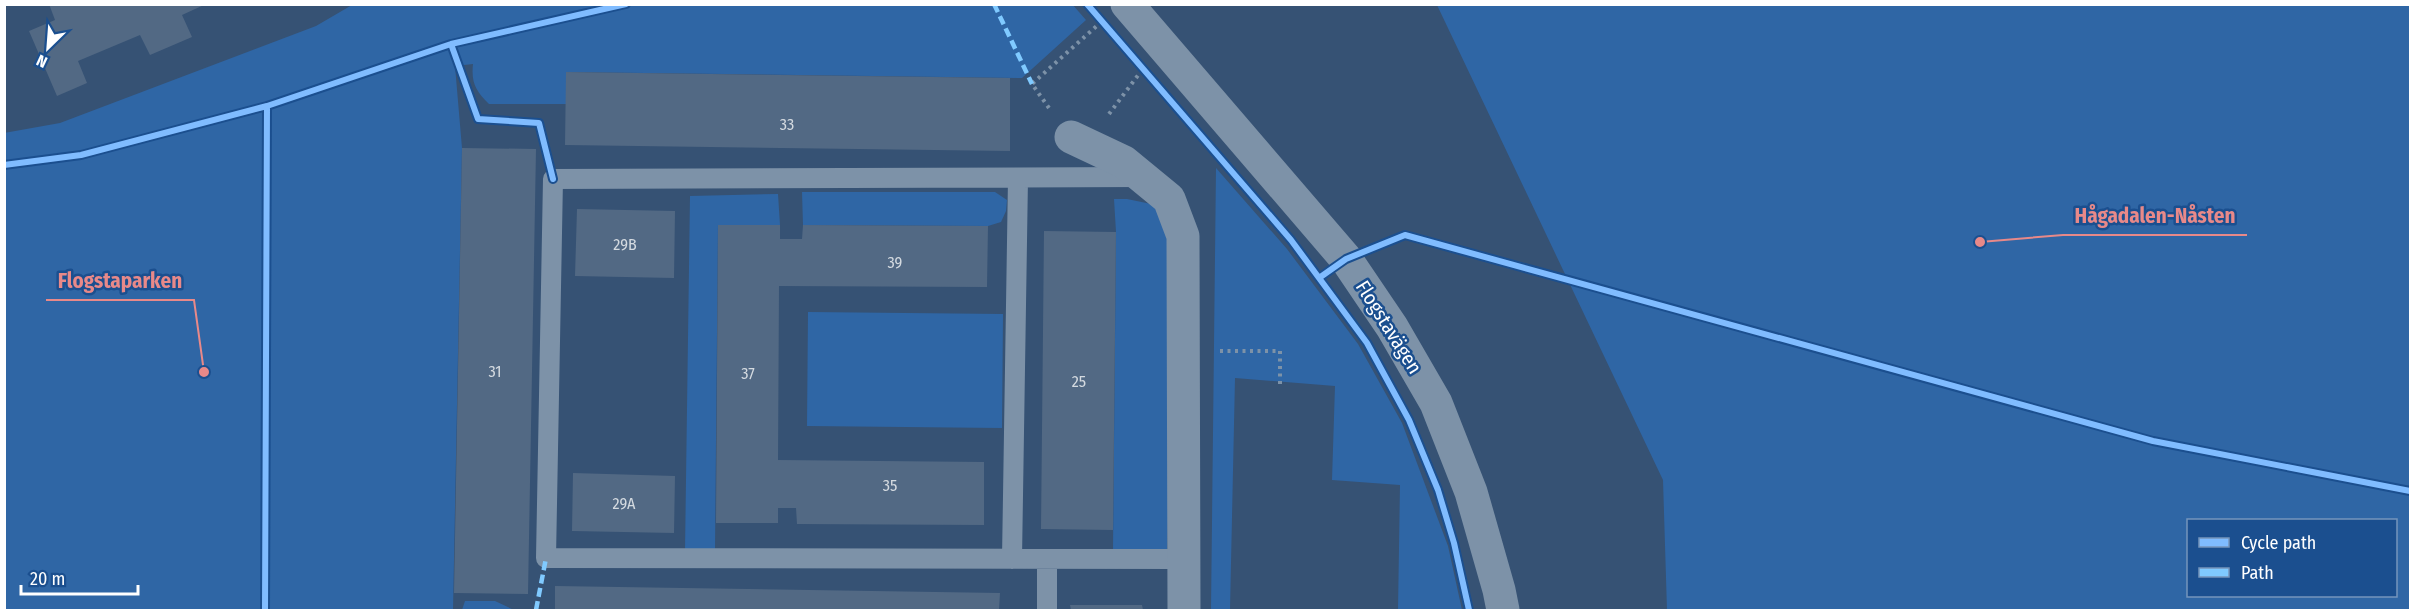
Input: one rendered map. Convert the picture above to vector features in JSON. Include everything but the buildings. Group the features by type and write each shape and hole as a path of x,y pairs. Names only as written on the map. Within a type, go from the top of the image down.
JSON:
{"street":[{"name":"Flogstavägen","path":"1112,18 1346,259 1392,327 1436,403 1471,492 1503,610"},
{"path":"1071,137 1124,162 1169,199 1183,236 1184,610"}],"lane":[{"path":"1143,177 553,179 546,558 1184,559"},
{"path":"1012,559 1018,178"},
{"path":"1047,559 1047,610"}],"path":[{"path":"1094,13 1112,18"},
{"path":"1112,18 1032,84 1071,137 1103,121 1143,69 1150,77"},
{"path":"1183,351 1280,351 1281,387"}],"shaded area":[{"path":"1072,4 1086,20 1022,78 566,72 566,104 489,104 475,86 473,64 455,66 462,148 453,610 5,610 4,133 60,123 316,26 352,5"},
{"path":"1437,5 2410,5 2410,610 1667,610 1663,480"},
{"path":"1216,168 1287,249 1358,344 1402,423 1448,546 1462,610 1398,610 1400,485 1332,480 1335,386 1235,378 1230,610 1211,610"},
{"path":"802,192 995,192 1007,200 1006,211 1001,222 988,226 803,225"},
{"path":"778,194 780,225 718,225 715,550 685,551 690,196"},
{"path":"1114,199 1127,199 1156,205 1176,240 1167,555 1113,552 1116,232"},
{"path":"808,312 1003,314 1002,428 807,426"},
{"path":"465,601 495,601 514,610 462,610"}],"marked path":[{"path":"994,4 1032,84"},
{"path":"536,610 546,558"}],"cycle path":[{"path":"4,165 81,155 267,106 451,44 626,4"},
{"path":"1087,4 1291,240 1367,343 1409,420 1438,490 1454,543 1469,610"},
{"path":"451,44 478,119 539,123 553,179"},
{"path":"265,610 267,106"},
{"path":"1319,278 1346,259 1405,235 2153,441 2410,491"}],"place":[{"name":"Hågadalen-Nåsten","path":"1980,242"},
{"name":"Flogstaparken","path":"204,372"}]}
